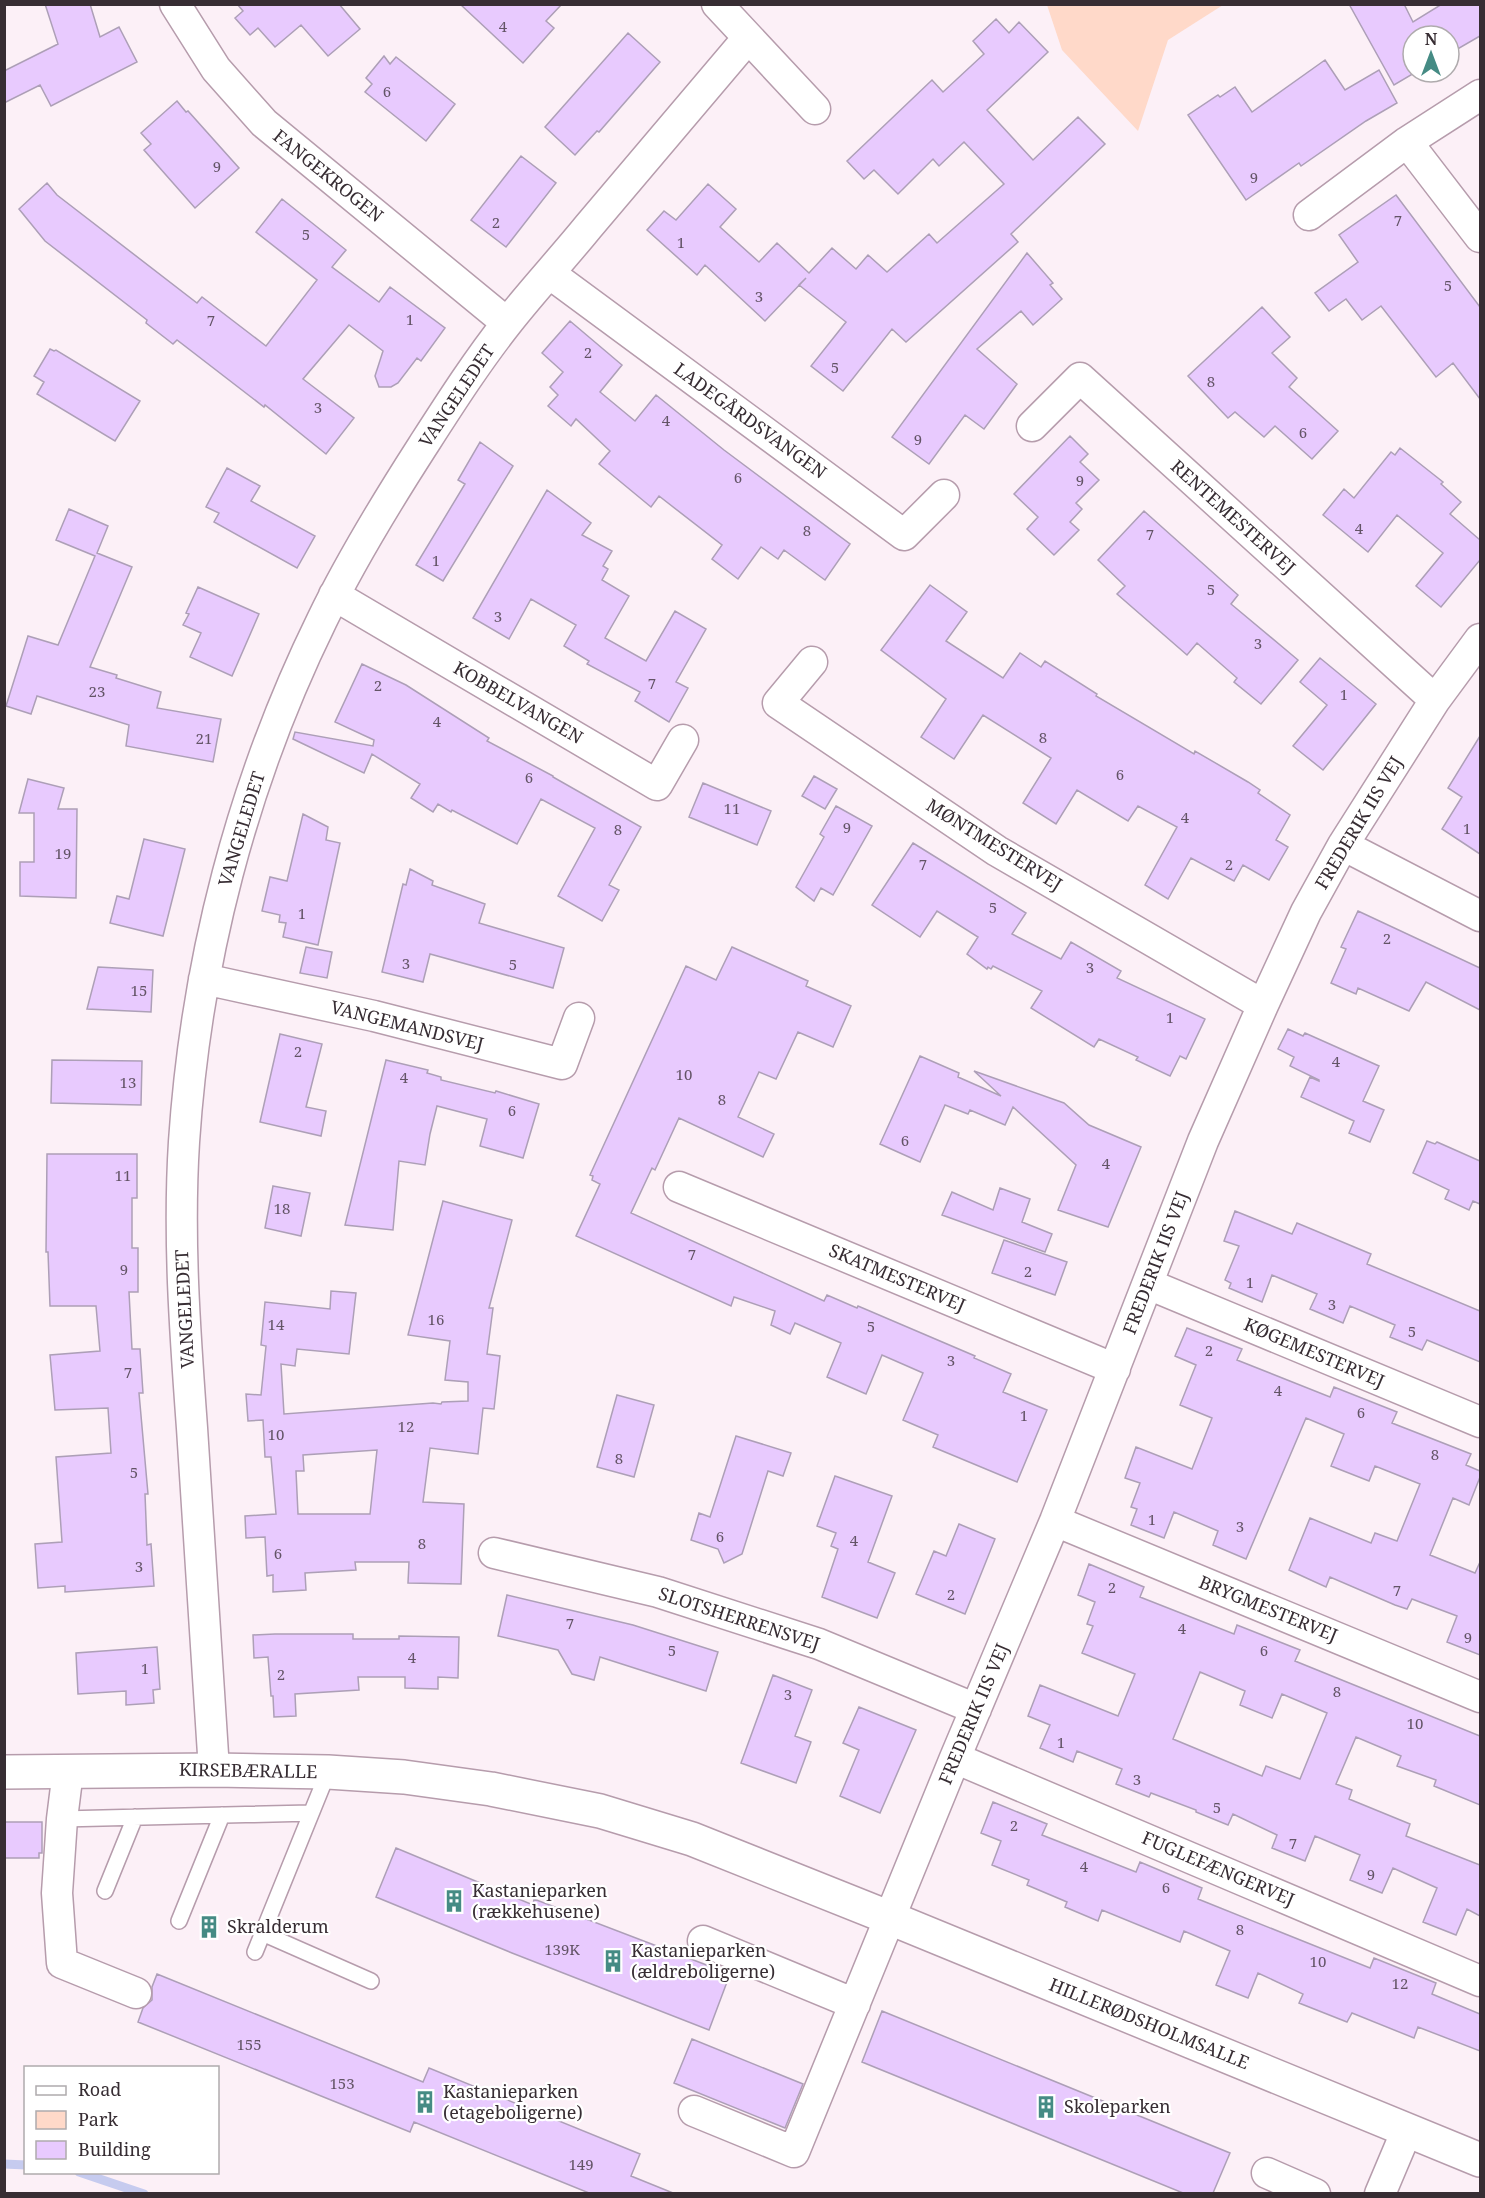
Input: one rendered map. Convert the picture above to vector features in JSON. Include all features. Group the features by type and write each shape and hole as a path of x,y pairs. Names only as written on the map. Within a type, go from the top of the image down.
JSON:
{"street":[{"name":"FANGEKROGEN","path":"175,4 216,69 264,123 507,323"},
{"path":"717,4 815,109"},
{"name":"VANGELEDET","path":"214,1770 182,1246 185,1130 204,979 219,907 255,783 287,697 334,595 397,486 455,396 507,323 748,38"},
{"path":"1309,215 1407,142 1480,95"},
{"path":"1407,142 1480,237"},
{"name":"LADEGÅRDSVANGEN","path":"549,273 904,536 944,495"},
{"name":"RENTEMESTERVEJ","path":"1032,426 1080,378 1435,700"},
{"name":"KOBBELVANGEN","path":"334,595 657,785 683,740"},
{"name":"FREDERIK IIS VEJ","path":"890,1918 1054,1521 1203,1141 1263,1005 1306,912 1343,845 1435,700 1480,639"},
{"name":"MØNTMESTERVEJ","path":"812,662 778,703 997,851 1263,1005"},
{"path":"1343,845 1480,916"},
{"name":"VANGEMANDSVEJ","path":"204,979 374,1016 562,1064 579,1018"},
{"name":"SKATMESTERVEJ","path":"679,1187 1115,1369"},
{"name":"KØGEMESTERVEJ","path":"1148,1284 1480,1422"},
{"name":"BRYGMESTERVEJ","path":"1054,1521 1480,1697"},
{"name":"SLOTSHERRENSVEJ","path":"494,1553 658,1592 798,1637 976,1709"},
{"name":"FUGLEFÆNGERVEJ","path":"955,1758 1480,1980"},
{"name":"KIRSEBÆRALLE","path":"4,1772 214,1770 328,1772 404,1777 491,1789"},
{"path":"68,1772 57,1893 62,1963 136,1993"},
{"name":"HILLERØDSHOLMSALLE","path":"491,1789 600,1811 692,1839 1480,2160"},
{"path":"694,2111 794,2152 890,1918"},
{"path":"703,1941 855,2004"},
{"path":"1380,2193 1407,2130"},
{"path":"1267,2173 1315,2193"}],"lane":[{"path":"255,1952 328,1772"},
{"path":"62,1819 311,1813"},
{"path":"179,1921 222,1815"},
{"path":"105,1891 135,1817"},
{"path":"262,1933 371,1981"}],"green space":[{"path":"1047,4 1223,5 1168,40 1138,131 1062,50"}],"building":[{"path":"45,4 90,4 100,37 119,27 137,62 51,106 40,85 4,103 4,71 58,44"},
{"path":"237,4 339,4 360,29 328,56 301,25 275,47 258,28 250,35 235,18 243,11"},
{"path":"460,4 562,4 546,21 554,28 523,63"},
{"path":"1349,4 1404,4 1413,22 1442,4 1480,4 1480,36 1461,47 1461,24 1401,24 1401,81 1394,85"},
{"path":"996,19 1009,33 1019,22 1048,52 987,110 1033,160 1078,117 1105,144 1011,234 1018,242 906,342 892,329 843,391 811,366 846,322 799,285 765,321 705,265 697,275 647,230 664,211 676,220 708,184 736,209 720,227 759,262 777,243 809,273 832,248 856,269 868,255 887,272 929,234 937,243 1004,184 964,142 939,166 933,159 898,194 874,170 864,179 847,161 932,80 943,92 984,54 973,41"},
{"path":"628,33 660,62 599,132 597,131 575,155 545,127"},
{"path":"384,56 390,64 396,57 455,104 426,141 365,92 372,84 366,78"},
{"path":"1325,60 1345,90 1379,70 1397,103 1366,121 1301,166 1299,163 1246,200 1188,115 1218,95 1220,97 1235,87 1252,112"},
{"path":"177,101 239,168 195,208 144,150 151,144 141,133"},
{"path":"521,156 556,183 506,247 471,220"},
{"path":"47,183 57,195 197,303 202,297 266,346 317,280 256,232 282,199 346,250 332,267 379,302 390,287 445,328 421,361 417,358 398,383 391,387 379,387 375,376 383,351 349,325 303,379 354,418 326,454 265,405 264,407 177,340 173,344 146,323 147,320 45,241 19,209"},
{"path":"1396,195 1480,307 1480,399 1453,363 1436,377 1381,306 1362,320 1346,299 1329,311 1315,293 1358,262 1339,235"},
{"path":"1027,253 1053,283 1050,285 1062,299 1033,325 1021,311 977,349 1017,384 984,429 965,415 929,464 892,437"},
{"path":"1262,307 1290,337 1272,353 1297,378 1289,387 1338,431 1312,459 1275,426 1264,437 1235,412 1228,418 1188,376"},
{"path":"570,321 622,365 600,392 635,421 656,395 724,450 850,544 825,580 784,550 778,559 761,547 738,579 712,559 722,545 659,496 651,507 599,464 610,451 576,419 571,426 548,406 558,395 550,387 563,372 542,353"},
{"path":"50,349 56,350 140,401 115,441 37,394 44,382 34,376"},
{"path":"1070,436 1088,454 1080,462 1099,480 1076,503 1082,509 1070,522 1079,530 1054,555 1027,529 1038,517 1014,494"},
{"path":"480,442 513,466 443,581 416,565 465,484 458,480"},
{"path":"1400,448 1443,482 1441,484 1461,502 1450,514 1480,540 1480,560 1441,607 1416,586 1443,553 1397,515 1368,552 1323,515 1344,489 1354,498 1391,452 1395,455"},
{"path":"227,468 260,486 251,501 315,536 297,568 214,522 219,513 206,507"},
{"path":"547,490 591,523 582,535 612,551 603,566 608,569 602,580 629,596 605,638 646,661 675,611 706,629 676,682 688,688 669,722 635,701 640,692 587,664 589,661 564,646 576,625 531,599 509,639 473,618"},
{"path":"69,509 108,526 97,553 132,567 90,667 161,692 157,708 221,719 213,762 126,746 129,725 37,696 31,714 6,706 28,636 58,645 95,556 56,540"},
{"path":"1144,511 1238,595 1231,604 1298,660 1261,704 1234,682 1237,678 1197,643 1187,655 1117,594 1125,586 1098,560"},
{"path":"930,585 967,612 946,641 1003,678 1020,653 1041,667 1045,661 1097,694 1096,696 1194,754 1195,751 1248,782 1260,790 1258,793 1290,815 1276,840 1288,847 1269,880 1243,865 1234,881 1191,858 1168,899 1145,885 1177,827 1138,806 1128,821 1077,790 1056,824 1023,803 1051,758 983,715 954,759 921,737 946,699 881,650"},
{"path":"198,587 259,614 232,676 190,657 201,633 183,625"},
{"path":"1320,658 1376,704 1323,770 1293,746 1327,705 1300,682"},
{"path":"362,664 406,685 489,738 487,741 641,827 609,885 619,890 602,921 558,896 595,828 541,799 517,844 438,804 433,812 411,798 420,784 372,754 364,773 293,739 295,732 373,746 374,740 335,722"},
{"path":"1480,736 1480,854 1442,829 1462,797 1448,788"},
{"path":"814,776 837,789 825,809 802,796"},
{"path":"28,779 64,788 58,809 77,809 76,898 20,896 20,862 34,862 34,813 19,813"},
{"path":"703,783 771,811 757,845 689,817"},
{"path":"836,806 872,826 833,895 821,888 814,901 796,887 824,837 820,834"},
{"path":"303,814 328,827 326,840 340,843 318,945 283,937 286,923 279,922 280,915 262,911 270,877 287,881"},
{"path":"144,839 185,849 163,936 110,923 117,896 129,899"},
{"path":"913,843 1026,913 1012,934 1061,959 1071,942 1121,971 1117,978 1205,1019 1186,1059 1180,1056 1170,1076 1136,1060 1138,1057 1099,1039 1094,1047 1031,1008 1042,991 993,966 987,969 967,954 978,937 937,911 920,937 872,905"},
{"path":"410,869 433,881 432,885 485,904 479,923 564,948 553,988 430,954 423,982 382,972 403,884 406,885"},
{"path":"1358,911 1480,968 1480,1010 1426,982 1409,1011 1358,988 1356,994 1331,983 1346,949 1341,947"},
{"path":"306,947 332,952 327,978 300,973"},
{"path":"732,947 808,981 806,986 851,1006 833,1047 798,1032 776,1079 759,1072 738,1117 774,1134 763,1157 679,1118 655,1170 652,1168 631,1213 824,1301 827,1295 857,1308 858,1306 975,1356 974,1358 1011,1374 1003,1392 1047,1410 1017,1482 933,1447 938,1435 903,1420 923,1373 882,1355 866,1394 827,1377 841,1343 795,1323 790,1334 771,1325 775,1311 734,1297 731,1306 576,1236 600,1184 592,1180 593,1176 590,1175 686,966 716,980"},
{"path":"98,967 153,970 151,1012 87,1009"},
{"path":"1288,1029 1303,1036 1305,1033 1379,1066 1363,1101 1384,1110 1370,1142 1349,1133 1354,1121 1301,1097 1310,1077 1319,1080 1290,1066 1294,1057 1278,1049"},
{"path":"280,1034 322,1044 306,1107 326,1111 321,1136 260,1122"},
{"path":"920,1056 959,1073 958,1077 1001,1096 974,1071 1064,1103 1089,1125 1141,1147 1108,1227 1058,1210 1076,1165 1013,1107 1005,1125 970,1110 968,1114 945,1105 920,1162 880,1144"},
{"path":"52,1060 142,1061 141,1105 51,1103"},
{"path":"386,1060 428,1070 427,1073 441,1077 441,1080 495,1093 496,1091 539,1104 523,1158 480,1146 487,1119 437,1106 425,1165 399,1161 393,1230 345,1225"},
{"path":"1427,1141 1435,1144 1437,1142 1480,1161 1480,1204 1473,1201 1469,1210 1445,1199 1449,1190 1413,1173"},
{"path":"47,1154 137,1154 137,1198 132,1198 132,1248 138,1248 138,1292 129,1292 132,1349 140,1349 143,1393 139,1393 148,1494 145,1494 147,1545 151,1544 154,1586 65,1592 65,1586 38,1588 35,1544 62,1542 56,1457 111,1453 108,1408 55,1410 50,1355 100,1351 96,1306 50,1306 48,1252 46,1252"},
{"path":"273,1186 310,1193 301,1236 265,1228"},
{"path":"1000,1188 1030,1199 1022,1222 1052,1234 1045,1252 942,1215 952,1192 993,1210"},
{"path":"443,1201 512,1220 489,1308 493,1308 487,1354 500,1356 494,1409 483,1408 478,1454 430,1448 423,1502 464,1504 461,1584 408,1583 409,1562 355,1562 356,1570 305,1573 306,1590 273,1592 273,1575 267,1576 265,1537 246,1538 245,1516 276,1514 271,1457 265,1457 263,1420 248,1421 246,1394 261,1395 266,1346 261,1345 265,1302 330,1309 331,1291 356,1293 349,1354 297,1349 295,1366 281,1364 284,1414 468,1401 468,1382 445,1380 450,1341 408,1335","holes":["377,1450 370,1514 298,1514 296,1471 304,1471 303,1455"]},
{"path":"1235,1211 1292,1234 1297,1223 1371,1254 1367,1264 1480,1311 1480,1362 1427,1340 1422,1350 1390,1337 1395,1325 1350,1306 1343,1323 1310,1309 1317,1294 1272,1275 1262,1302 1229,1288 1231,1283 1225,1280 1239,1246 1224,1241"},
{"path":"1004,1240 1067,1262 1055,1295 992,1273"},
{"path":"1187,1328 1242,1349 1237,1360 1330,1397 1334,1387 1397,1412 1392,1423 1471,1454 1466,1465 1480,1471 1480,1477 1469,1505 1453,1498 1430,1555 1475,1573 1480,1562 1480,1655 1447,1642 1457,1616 1412,1599 1407,1609 1330,1577 1326,1587 1289,1570 1310,1518 1371,1543 1375,1533 1397,1541 1420,1484 1375,1466 1369,1481 1331,1466 1344,1434 1306,1418 1246,1559 1213,1545 1218,1531 1174,1512 1164,1538 1131,1525 1137,1509 1131,1507 1140,1483 1125,1478 1136,1447 1192,1469 1212,1418 1180,1405 1196,1365 1175,1356"},
{"path":"617,1395 654,1405 634,1477 597,1467"},
{"path":"736,1436 791,1453 783,1476 768,1471 742,1554 724,1563 718,1549 691,1540 699,1513 710,1517"},
{"path":"835,1476 892,1496 868,1562 895,1573 877,1618 822,1597 838,1549 831,1546 836,1533 817,1526"},
{"path":"959,1524 995,1539 965,1614 916,1594 934,1551 946,1556"},
{"path":"1089,1564 1144,1587 1140,1597 1234,1634 1237,1625 1300,1650 1295,1661 1480,1736 1480,1805 1434,1786 1436,1780 1397,1766 1401,1756 1356,1737 1336,1784 1352,1790 1349,1799 1410,1824 1406,1836 1480,1865 1480,1916 1467,1909 1456,1935 1423,1922 1437,1888 1393,1868 1382,1893 1350,1880 1360,1855 1315,1836 1305,1861 1272,1848 1277,1835 1233,1814 1228,1825 1151,1793 1149,1797 1116,1784 1122,1769 1077,1751 1073,1762 1040,1748 1050,1725 1028,1716 1040,1685 1118,1716 1135,1674 1082,1653 1093,1626 1087,1624 1095,1602 1078,1595","holes":["1200,1672 1245,1691 1240,1705 1272,1718 1282,1694 1327,1713 1300,1779 1266,1766 1262,1776 1173,1739"]},
{"path":"507,1595 633,1625 718,1652 706,1691 600,1657 594,1680 572,1674 558,1650 498,1636"},
{"path":"353,1634 353,1639 399,1639 399,1636 459,1637 458,1678 438,1677 438,1689 405,1688 405,1677 358,1677 359,1690 295,1694 296,1716 274,1717 268,1657 254,1658 253,1635"},
{"path":"157,1647 160,1689 153,1690 154,1703 126,1705 126,1691 78,1694 76,1653"},
{"path":"773,1675 812,1690 795,1736 811,1742 796,1783 741,1763"},
{"path":"859,1707 916,1730 880,1813 840,1796 859,1750 843,1743"},
{"path":"993,1802 1047,1824 1042,1835 1136,1872 1140,1862 1202,1888 1198,1899 1370,1968 1374,1958 1436,1983 1432,1994 1480,2014 1480,2051 1418,2027 1414,2038 1352,2013 1347,2022 1299,2003 1303,1994 1258,1973 1248,1998 1216,1985 1230,1951 1184,1931 1180,1942 1102,1910 1098,1921 1065,1907 1067,1902 1027,1885 1029,1880 992,1865 1001,1841 981,1833"},
{"path":"4,1822 42,1822 42,1853 39,1853 39,1858 4,1858"},
{"path":"396,1848 533,1905 534,1899 730,1974 709,2030 376,1897"},
{"name":"Kastanieparken (etageboligerne)","path":"157,1974 423,2082 429,2068 640,2154 631,2176 673,2193 589,2193 414,2122 410,2132 138,2022 143,2008 152,2000 152,1987"},
{"name":"Skoleparken","path":"882,2011 1230,2153 1213,2193 1183,2193 862,2062"},
{"path":"692,2039 803,2084 785,2128 674,2083"}],"waterway":[{"path":"4,2164 24,2165"},
{"path":"85,2174 144,2194"}],"place":[{"name":"Kastanieparken (rækkehusene)","path":"454,1901"},
{"name":"Skralderum","path":"209,1927"},
{"name":"Kastanieparken (ældreboligerne)","path":"613,1961"},
{"name":"Kastanieparken (etageboligerne)","path":"425,2102"},
{"name":"Skoleparken","path":"1046,2107"}]}
